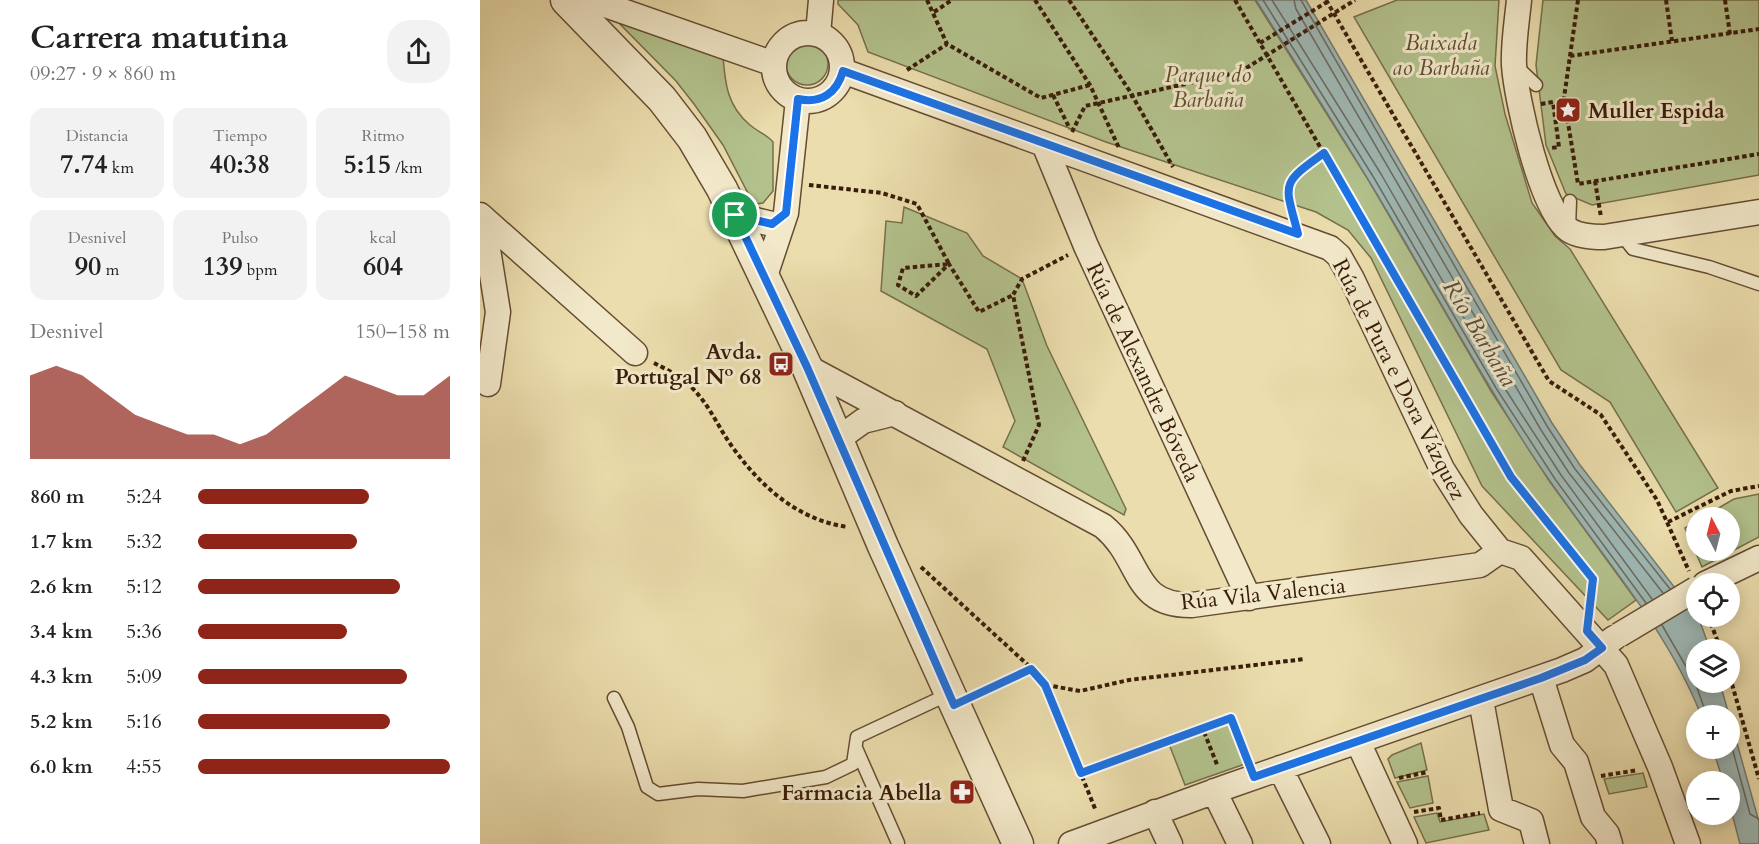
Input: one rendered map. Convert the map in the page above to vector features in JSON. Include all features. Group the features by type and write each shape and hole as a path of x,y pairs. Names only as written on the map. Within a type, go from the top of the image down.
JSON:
{"street":[{"path":"818,34 821,0"},
{"path":"1519,0 1514,63 1520,107 1531,152 1548,196 1568,230 1590,237 1612,230 1759,212"},
{"path":"585,4 774,64"},
{"path":"585,4 677,118 708,163 750,244 823,402 951,700 1018,844"},
{"path":"798,34 818,34 837,48 843,71 840,81 827,96 808,102 798,99 780,86 774,64 781,46 789,39 798,34"},
{"name":"Rúa de Pura e Dora Vázquez","path":"843,71 1298,234 1330,248 1346,266 1446,477 1471,515 1500,552"},
{"path":"765,276 789,183 798,99"},
{"name":"Rúa de Alexandre Bóveda","path":"1044,144 1086,246 1249,598"},
{"path":"735,215 779,218"},
{"path":"482,217 635,352"},
{"path":"482,217 498,312 488,384"},
{"path":"750,244 779,218"},
{"name":"Rúa Vila Valencia","path":"807,367 1102,526 1125,548 1147,591 1166,603 1192,605 1480,565 1500,552"},
{"path":"823,402 867,399"},
{"path":"838,439 863,421 895,413"},
{"path":"1500,552 1521,558 1603,638 1622,675 1660,767 1688,844"},
{"path":"1725,573 1759,558"},
{"path":"1071,844 1254,777 1481,700 1585,660 1603,638 1686,592"},
{"path":"1541,678 1562,745 1576,762 1593,817 1607,834 1610,844"},
{"path":"1481,700 1501,809 1531,821 1537,844"},
{"path":"1358,742 1405,844"},
{"path":"1280,768 1318,844"},
{"path":"1220,789 1240,844"},
{"path":"1155,812 1170,844"}],"lane":[{"path":"1514,63 1536,85"},
{"path":"1568,230 1570,201"},
{"path":"1612,230 1633,249 1709,267 1759,284"},
{"path":"614,698 628,727 647,787 658,794 698,789 743,791 826,777 852,764 857,737 951,700"},
{"path":"856,748 898,843"}],"path":[{"path":"927,0 947,44 1041,98 1090,85"},
{"path":"934,12 952,0"},
{"path":"1035,0 1090,85 1132,176"},
{"path":"1069,0 1129,90 1190,197"},
{"path":"1235,0 1511,477 1593,579 1603,638"},
{"path":"1331,8 1334,0"},
{"path":"1053,95 1072,132 1085,106 1240,72 1355,0"},
{"path":"1578,0 1564,98 1578,184 1759,154"},
{"path":"1666,0 1672,41"},
{"path":"1725,0 1730,33"},
{"path":"1260,43 1327,1 1549,381 1601,415 1657,500 1696,573"},
{"path":"1570,56 1759,29"},
{"path":"909,69 947,44"},
{"path":"1553,102 1559,147"},
{"path":"1298,234 1287,192 1293,175 1324,153"},
{"path":"1595,181 1612,230"},
{"path":"789,183 882,193 917,204 980,312 1013,295 1022,279 1086,246"},
{"path":"950,264 916,296 898,285 903,268 950,264"},
{"path":"1013,295 1039,425 1014,477"},
{"path":"635,352 688,383 703,399 745,462 785,503 806,515 835,525 877,532"},
{"path":"1668,522 1731,491 1759,486"},
{"path":"928,571 1045,685 1104,831"},
{"path":"1045,685 1080,692 1145,677 1305,659"},
{"path":"951,700 1031,669"},
{"path":"1735,693 1759,779"},
{"path":"1081,773 1231,718 1254,777"},
{"path":"1202,727 1220,789"},
{"path":"1581,780 1660,767"},
{"path":"1377,783 1428,772"},
{"path":"1393,817 1439,808 1441,820 1501,809"}],"green space":[{"name":"Parque do Barbaña","path":"838,0 1255,0 1369,181 1491,391 1550,482 1636,600 1608,620 1482,486 1371,258 1348,230 1316,212 1106,142 868,52 858,25 838,4"},
{"name":"Baixada ao Barbaña","path":"1397,0 1499,0 1495,66 1505,114 1532,203 1555,236 1570,249 1718,488 1676,512 1610,402 1561,370 1354,17"},
{"path":"1543,0 1759,0 1759,175 1592,205 1566,194 1546,145 1536,65"},
{"path":"619,20 723,56 726,85 736,110 750,125 773,142 773,191 763,203 756,204 751,199 723,145 676,81 620,24"},
{"path":"807,43 815,44 822,49 827,56 827,72 822,79 815,84 807,85 799,84 792,79 787,72 786,64 787,56 792,49 799,44"},
{"path":"904,207 967,233 983,256 1022,279 1047,346 1126,509 1124,515 1003,447 1015,421 987,349 881,291 886,221 902,223"},
{"path":"1759,494 1759,537 1740,547 1740,507 1720,507 1734,499"},
{"path":"1699,561 1713,561 1702,567"},
{"path":"1229,721 1245,764 1185,785 1169,744"},
{"path":"1421,743 1427,770 1395,778 1388,759 1392,755"},
{"path":"1643,773 1647,787 1609,794 1604,779"},
{"path":"1428,776 1433,803 1410,808 1397,782"},
{"path":"1437,813 1440,822 1484,814 1489,830 1426,843 1414,817"}],"water":[{"name":"Río Barbaña","path":"1256,0 1306,0 1552,423 1580,465 1686,602 1686,627 1702,627 1706,639 1686,639 1686,681 1666,645 1622,579 1529,450 1327,113"},
{"path":"1691,693 1723,693 1726,705 1697,705"},
{"path":"1740,754 1759,822 1759,844 1740,844 1735,825 1740,825 1740,771 1720,771 1716,759 1740,759"}],"place":[{"name":"Muller Espida","path":"1568,110"},
{"name":"Avda. Portugal Nº 68","path":"781,364"},
{"name":"Farmacia Abella","path":"962,792"}],"route":[{"path":"843,71 1298,234 1287,192 1293,175 1324,153 1511,477 1593,579 1587,631 1602,648 1585,660 1541,678 1254,777 1231,718 1081,773 1045,685 1031,669 954,705 851,472 823,402 735,215 772,224 786,213 798,99 808,102 827,96 835,89 843,71"}]}
